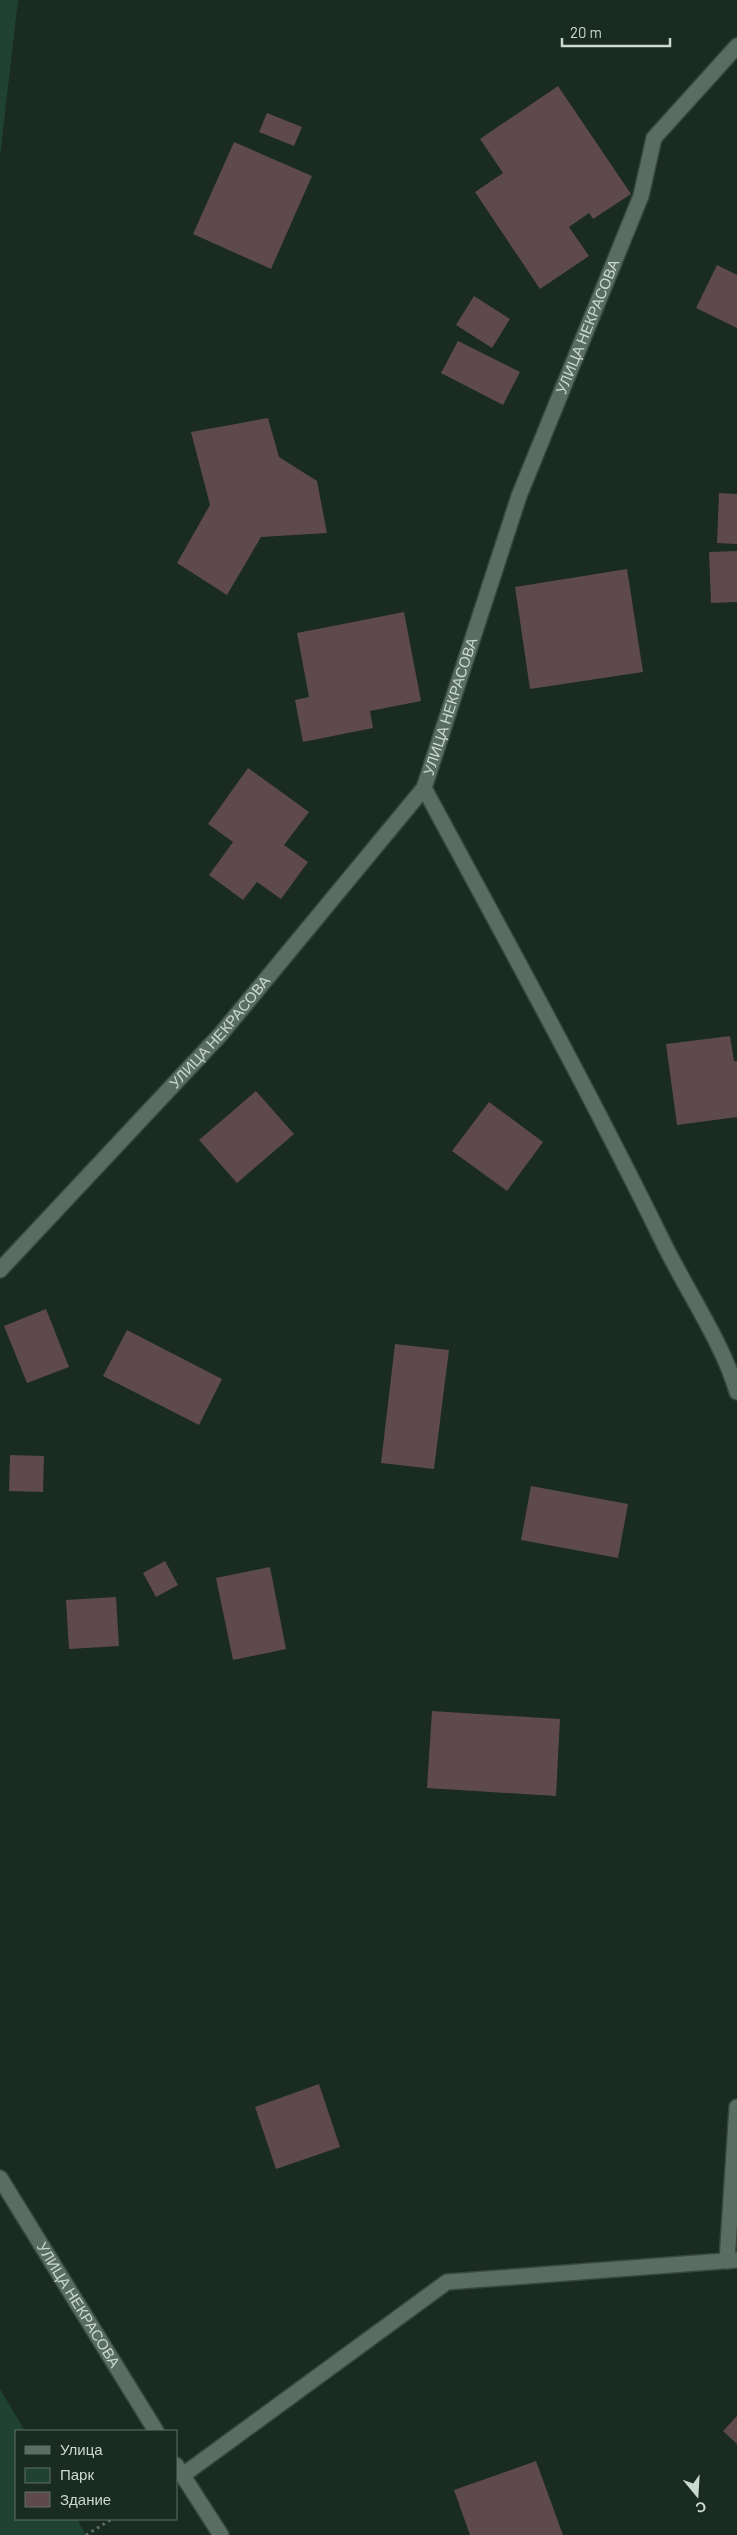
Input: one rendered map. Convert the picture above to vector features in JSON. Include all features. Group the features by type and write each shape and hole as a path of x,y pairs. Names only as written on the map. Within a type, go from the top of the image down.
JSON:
{"street":[{"name":"УЛИЦА НЕКРАСОВА","path":"0,1270 220,1035 424,788 519,496 641,196 654,138 737,46"},
{"path":"424,788 614,1143 675,1266 731,1372 737,1392"},
{"path":"221,2535 179,2470 447,2282 732,2260 737,2108"},
{"name":"УЛИЦА НЕКРАСОВА","path":"0,2178 155,2430"}],"path":[{"path":"86,2535 110,2520"}],"green space":[{"path":"0,0 18,0 0,157"},
{"path":"0,2389 24,2430 15,2430 15,2520 78,2520 86,2535 0,2535"}],"building":[{"path":"558,86 631,194 593,219 589,213 569,227 589,256 540,289 475,192 503,173 480,139"},
{"path":"267,113 302,127 294,146 259,132"},
{"path":"234,142 312,176 271,269 193,234"},
{"path":"717,265 737,275 737,328 696,308"},
{"path":"474,296 510,319 492,348 456,325"},
{"path":"458,341 520,372 503,405 441,373"},
{"path":"268,418 279,457 317,481 327,533 261,537 227,595 177,563 210,505 191,432"},
{"path":"719,493 737,494 737,544 717,543"},
{"path":"737,551 737,602 711,603 709,552"},
{"path":"627,569 643,672 530,689 515,587"},
{"path":"404,612 421,701 370,711 373,728 303,742 295,700 309,697 297,633"},
{"path":"248,768 309,812 284,845 308,862 281,899 257,882 243,900 209,875 233,842 208,824"},
{"path":"730,1036 734,1061 737,1061 737,1117 677,1125 666,1044"},
{"path":"256,1091 294,1134 237,1183 199,1140"},
{"path":"489,1102 543,1142 507,1191 452,1151"},
{"path":"46,1309 69,1367 27,1383 4,1326"},
{"path":"127,1330 222,1379 199,1425 103,1376"},
{"path":"395,1344 449,1350 434,1469 381,1463"},
{"path":"10,1455 44,1456 43,1492 9,1491"},
{"path":"531,1486 628,1504 618,1558 521,1540"},
{"path":"165,1561 178,1585 156,1597 143,1573"},
{"path":"270,1567 286,1649 233,1660 216,1578"},
{"path":"116,1597 119,1646 69,1649 66,1600"},
{"path":"432,1711 560,1719 556,1796 427,1788"},
{"path":"319,2084 340,2147 276,2169 255,2107"},
{"path":"737,2416 737,2444 723,2431"},
{"path":"536,2461 563,2535 470,2535 454,2490"}]}
